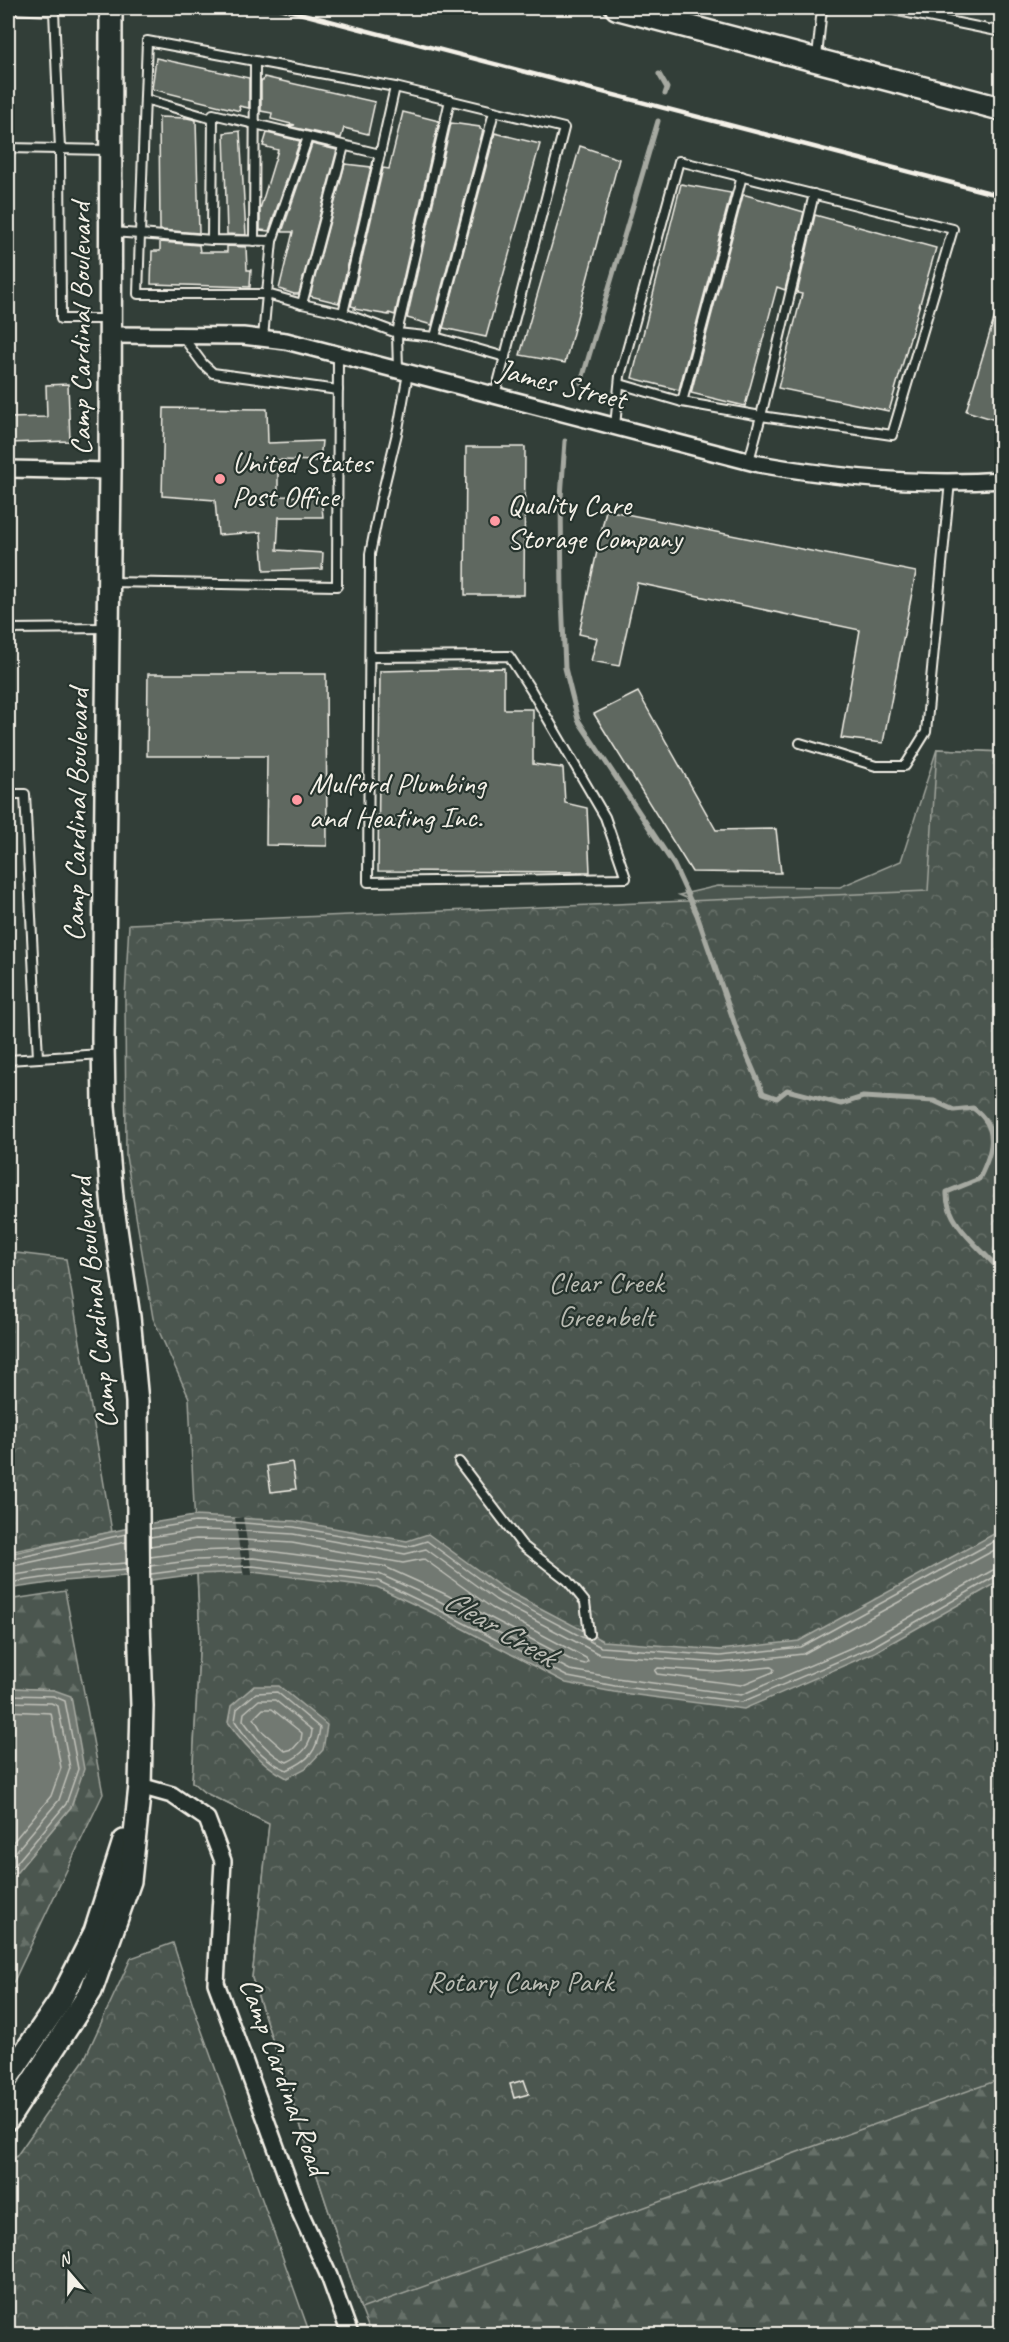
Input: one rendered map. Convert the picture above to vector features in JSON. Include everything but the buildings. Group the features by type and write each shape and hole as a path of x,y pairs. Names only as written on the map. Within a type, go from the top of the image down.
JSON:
{"main road":[{"path":"617,8 1002,109"}],"street":[{"name":"Camp Cardinal Boulevard","path":"111,8 110,471 104,1106 112,1197 129,1317 137,1402 142,1706 140,1786"},
{"name":"James Street","path":"110,327 182,336 243,336 286,341 749,461 812,473 866,479 1002,480"},
{"path":"8,469 110,471"},
{"path":"8,2077 60,2001 95,1932 140,1786"},
{"path":"8,2119 91,1991 130,1881 140,1786"},
{"name":"Camp Cardinal Road","path":"140,1786 172,1796 207,1819 223,1861 216,1983 299,2210 329,2276 350,2334"}],"lane":[{"path":"817,59 822,8"},
{"path":"884,8 1002,32"},
{"path":"8,9 54,11 60,149 62,319 110,327"},
{"path":"495,395 505,357 564,128 395,87 147,41 138,294 267,294 343,313 397,333 435,337 505,357"},
{"path":"254,241 255,61"},
{"path":"343,313 395,87"},
{"path":"145,99 213,119"},
{"path":"370,657 509,656 605,817 626,878 368,882 370,554 398,429 403,371 397,333 450,100"},
{"path":"435,337 494,112"},
{"path":"212,240 213,114 380,154"},
{"path":"263,338 272,241 308,137"},
{"path":"302,304 344,146"},
{"path":"8,148 111,150"},
{"path":"615,426 620,384 679,161 953,229 892,435 682,402 620,384"},
{"path":"682,402 742,177"},
{"path":"749,461 813,194"},
{"path":"111,232 212,240 272,241"},
{"path":"182,336 203,364 213,373 338,390"},
{"path":"108,582 337,586 338,355"},
{"path":"800,743 876,766 906,766 926,732 950,481"},
{"path":"8,629 108,628"},
{"path":"8,794 25,794 38,1058"},
{"path":"8,1060 104,1054"},
{"path":"459,1462 522,1545 567,1580 585,1602 589,1634"}],"green space":[{"path":"937,749 1001,752 956,904 746,923 679,895 718,886 840,887 901,861"},
{"name":"Clear Creek Greenbelt","path":"937,749 1001,752 1001,2079 361,2309 252,1978 269,1824 204,1792 192,1782 200,1636 189,1398 153,1318 126,1156 125,997 129,924 928,891"},
{"path":"8,1252 66,1259 112,1532 8,1552"},
{"name":"Rotary Camp Park","path":"197,1574 1001,1580 1001,2334 371,2334 252,1978 269,1824 204,1792 192,1782 200,1636"},
{"path":"65,1591 103,1794 13,1983 8,1988 8,1876 17,1872 71,1807 54,1690 8,1689 8,1600"},
{"path":"173,1943 198,2020 310,2334 8,2334 8,2168 84,2060 131,1958"}],"water":[{"name":"Clear Creek","path":"194,1516 294,1521 407,1541 428,1534 504,1589 603,1641 720,1650 799,1641 1001,1530 1002,1580 875,1652 744,1709 614,1692 566,1683 433,1613 377,1587 252,1572 197,1574 152,1580 126,1576 64,1581 8,1589 8,1554"},
{"path":"254,1686 279,1686 327,1725 323,1750 306,1768 287,1778 254,1754 228,1722 231,1706"},
{"path":"8,1689 54,1690 71,1696 84,1769 71,1807 17,1872 8,1876"}],"pier":[{"path":"243,1517 252,1575 244,1575 243,1572 235,1518"},
{"path":"152,1520 152,1583 126,1579 126,1525"}],"waterway":[{"path":"659,74 667,88 665,94"},
{"path":"581,383 658,121"},
{"path":"565,441 561,497 565,668 578,720 674,865 697,915 740,1039 763,1093 777,1098 787,1090 841,1104 863,1097 934,1101 954,1110 973,1108 988,1124 991,1132 990,1150 979,1179 947,1192 948,1204 959,1226 1002,1273"}],"railway":[{"path":"280,8 1002,196"}],"place":[{"name":"United States Post Office","path":"220,479"},
{"name":"Quality Care Storage Company","path":"495,521"},
{"name":"Mulford Plumbing and Heating Inc.","path":"297,800"}]}
